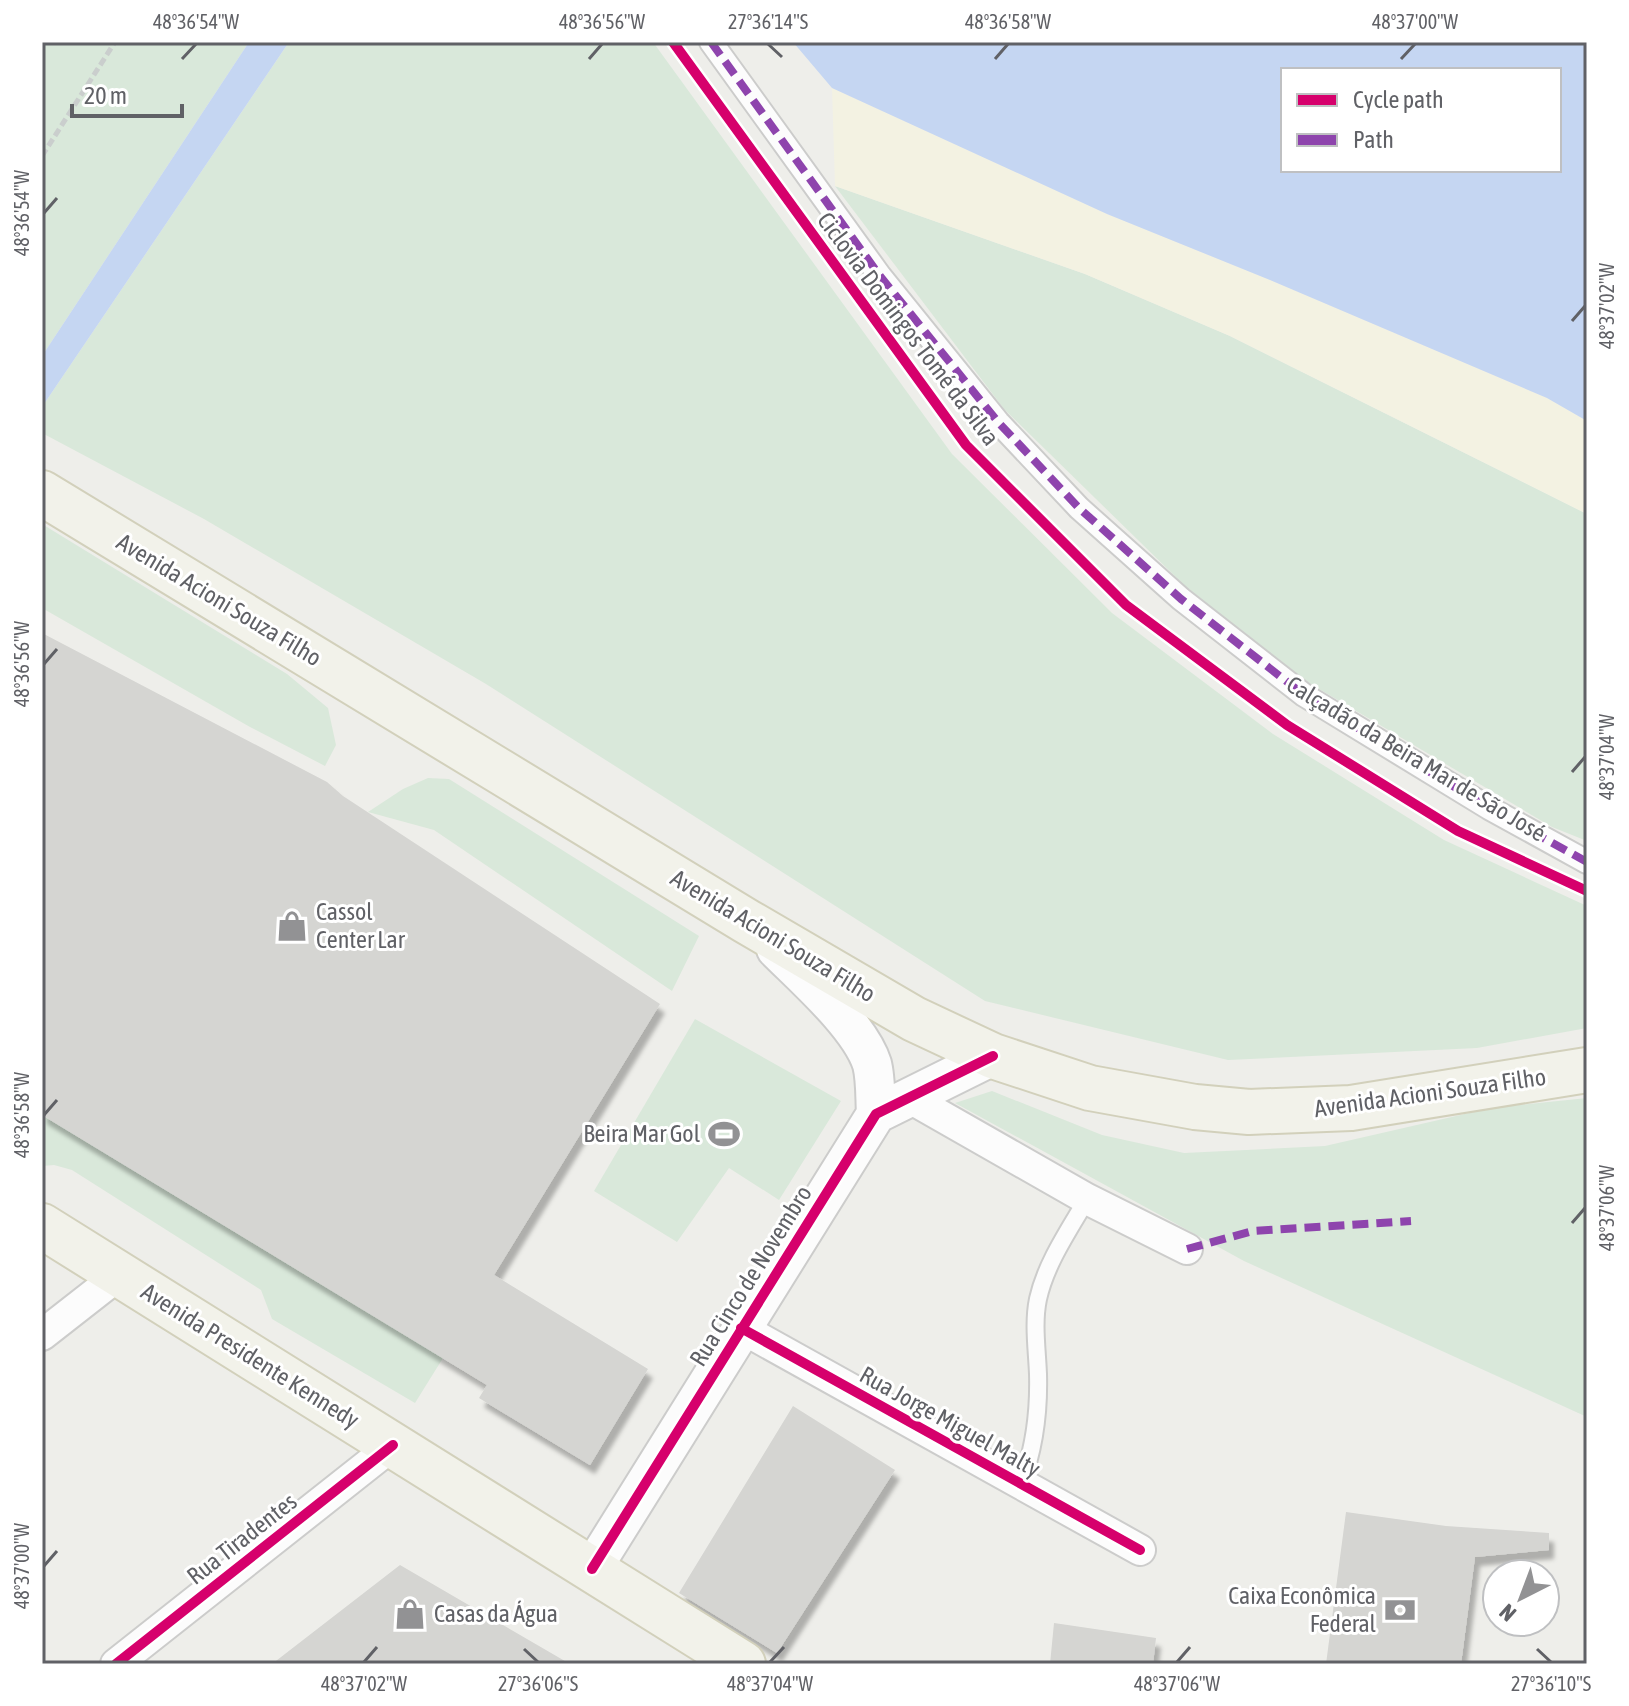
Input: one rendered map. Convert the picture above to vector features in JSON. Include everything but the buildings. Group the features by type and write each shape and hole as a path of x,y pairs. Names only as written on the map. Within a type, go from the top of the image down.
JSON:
{"main road":[{"name":"Avenida Acioni Souza Filho","path":"42,493 746,921 914,1019 993,1056 1090,1088 1195,1107 1249,1112 1351,1108 1587,1070"},
{"name":"Avenida Presidente Kennedy","path":"42,1226 743,1664"}],"street":[{"name":"Calçadão da Beira Mar de São José","path":"711,42 880,276 998,422 1079,508 1181,599 1304,695 1489,808 1587,862"},
{"path":"746,921 810,982 855,1034 892,1106 1187,1249"},
{"path":"892,1106 993,1056"},
{"name":"Rua Cinco de Novembro","path":"592,1569 741,1328 892,1106"},
{"path":"42,1335 120,1274"},
{"name":"Rua Jorge Miguel Malty","path":"741,1328 1140,1550"},
{"name":"Rua Tiradentes","path":"116,1664 393,1445"}],"lane":[{"path":"1021,1484 1031,1450 1038,1396 1038,1300 1059,1247 1087,1199"}],"path":[{"path":"42,156 115,42"}],"shaded area":[{"path":"42,42 249,42 42,356"},
{"path":"289,42 653,42 952,454 1112,613 1273,734 1444,840 1587,906 1587,1028 1477,1048 1228,1060 985,1001 486,684 204,519 42,433 42,407"},
{"path":"835,186 1085,274 1230,336 1587,514 1587,841 1552,827 1309,683 1186,587 1004,409"},
{"path":"42,524 287,674 328,708 336,745 325,766 250,727 42,608"},
{"path":"428,778 449,779 699,936 672,991 434,830 368,812 403,789"},
{"name":"Beira Mar Gol","path":"695,1019 841,1101 779,1200 729,1168 677,1242 594,1191"},
{"path":"992,1091 1102,1135 1184,1153 1325,1146 1491,1108 1587,1098 1587,1417 1244,1261 955,1103"},
{"path":"42,1115 443,1358 415,1403 272,1319 261,1290 72,1170 54,1165 42,1166"}],"sand":[{"path":"832,88 1107,214 1547,398 1587,421 1587,514 1230,336 1085,274 835,186"}],"water":[{"path":"249,42 289,42 42,407 42,356"},
{"path":"793,42 1587,42 1587,421 1547,398 1107,214 832,88"}],"marked path":[{"path":"711,42 880,276 998,422 1079,508 1181,599 1304,695 1489,808 1587,862"},
{"path":"1187,1249 1253,1231 1411,1221"}],"cycle path":[{"name":"Ciclovia Domingos Tomé da Silva","path":"673,42 966,445 1126,605 1287,725 1458,831 1587,891"},
{"path":"592,1569 876,1114 993,1056"},
{"path":"741,1328 1140,1550"},
{"path":"116,1664 393,1445"}],"place":[{"name":"Cassol Center Lar","path":"292,926"},
{"name":"Beira Mar Gol","path":"724,1134"},
{"name":"Caixa Econômica Federal","path":"1400,1610"},
{"name":"Casas da Água","path":"410,1614"}]}
